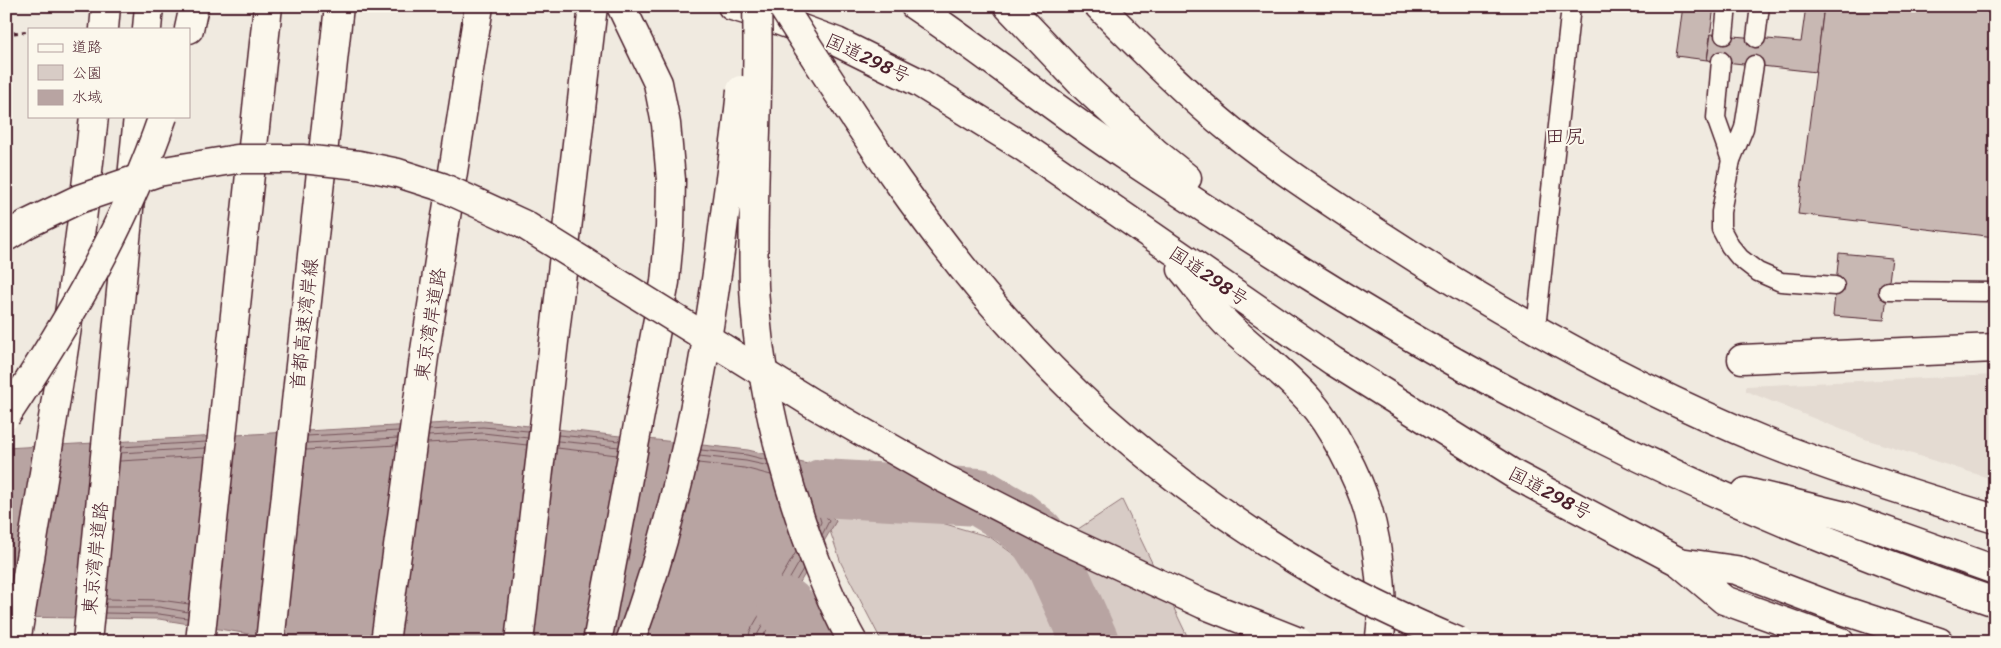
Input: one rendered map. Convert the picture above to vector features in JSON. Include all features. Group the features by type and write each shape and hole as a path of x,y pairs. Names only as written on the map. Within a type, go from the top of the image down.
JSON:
{"main road":[{"path":"104,28 106,6"},
{"path":"147,28 149,6"},
{"path":"188,28 194,6"},
{"path":"200,642 268,6"},
{"name":"首都高速湾岸線","path":"270,642 339,6"},
{"name":"東京湾岸道路","path":"385,642 424,356 479,6"},
{"path":"519,642 593,6"},
{"path":"597,642 665,282 670,227 670,170 666,124 658,83 621,6"},
{"name":"国道298号","path":"732,6 769,17 837,42 920,83 1022,146 1332,361 1515,475 1679,562 1724,600 1840,642"},
{"path":"630,642 660,549 700,383 715,294 740,104 748,6"},
{"path":"757,6 754,287 759,351 768,405 795,506 819,570 853,642"},
{"path":"782,6 840,98 950,253 1028,344 1091,408 1166,472 1240,525 1323,577 1399,616 1459,642"},
{"path":"915,6 1126,157 1305,273 1389,324 1498,386 1676,476 1796,528 1903,570 1995,602"},
{"path":"1008,6 1083,85 1156,153 1305,273"},
{"path":"1099,6 1164,72 1240,137 1310,188 1431,268 1536,328 1680,403 1826,465 1905,492 1995,519"},
{"path":"16,642 85,205 94,118"},
{"name":"東京湾岸道路","path":"87,642 138,118"},
{"path":"6,416 50,349 98,267 126,211 162,118"},
{"path":"6,237 27,224 79,199 158,172 237,159 302,159 359,165 398,173 433,184 482,204 523,224 810,402 941,477 1058,537 1203,604 1299,642"},
{"path":"1162,244 1229,326 1278,369 1310,401 1335,439 1355,476 1368,510 1381,595 1379,642"},
{"path":"1742,359 1995,348"},
{"path":"1676,476 1841,515 1995,570"},
{"name":"国道298号","path":"1679,562 1736,570 1836,608 1938,642"}],"lane":[{"path":"1536,328 1571,6"},
{"path":"1724,36 1727,6"},
{"path":"1756,38 1760,6"},
{"path":"1721,61 1716,118 1730,160"},
{"path":"1754,65 1744,128 1730,160 1721,212 1721,229 1730,246 1740,258 1758,272 1781,282 1835,286"},
{"path":"1888,291 1995,292"}],"path":[{"path":"6,34 28,31"}],"shaded area":[{"path":"1995,375 1995,480 1865,439 1746,391 1746,386"}],"green space":[{"path":"1122,500 1190,642 1115,642 1069,535"},
{"path":"829,514 911,514 990,537 1020,559 1039,579 1070,642 882,642 841,563 830,531 836,521"}],"water":[{"path":"483,421 748,450 816,466 829,514 836,521 765,642 297,642 159,619 6,617 6,448"}],"building":[{"path":"1683,6 1714,6 1707,60 1676,56"},
{"path":"1806,6 1824,6 1816,72 1707,60 1711,34 1801,42"},
{"path":"1824,6 1995,6 1995,237 1798,214"},
{"path":"1839,253 1892,258 1884,320 1833,316"}],"waterway":[{"path":"822,488 979,497 1015,518 1036,535 1055,564 1090,642"},
{"path":"786,607 810,642"}],"district":[{"name":"田尻","path":"1565,136"}]}
